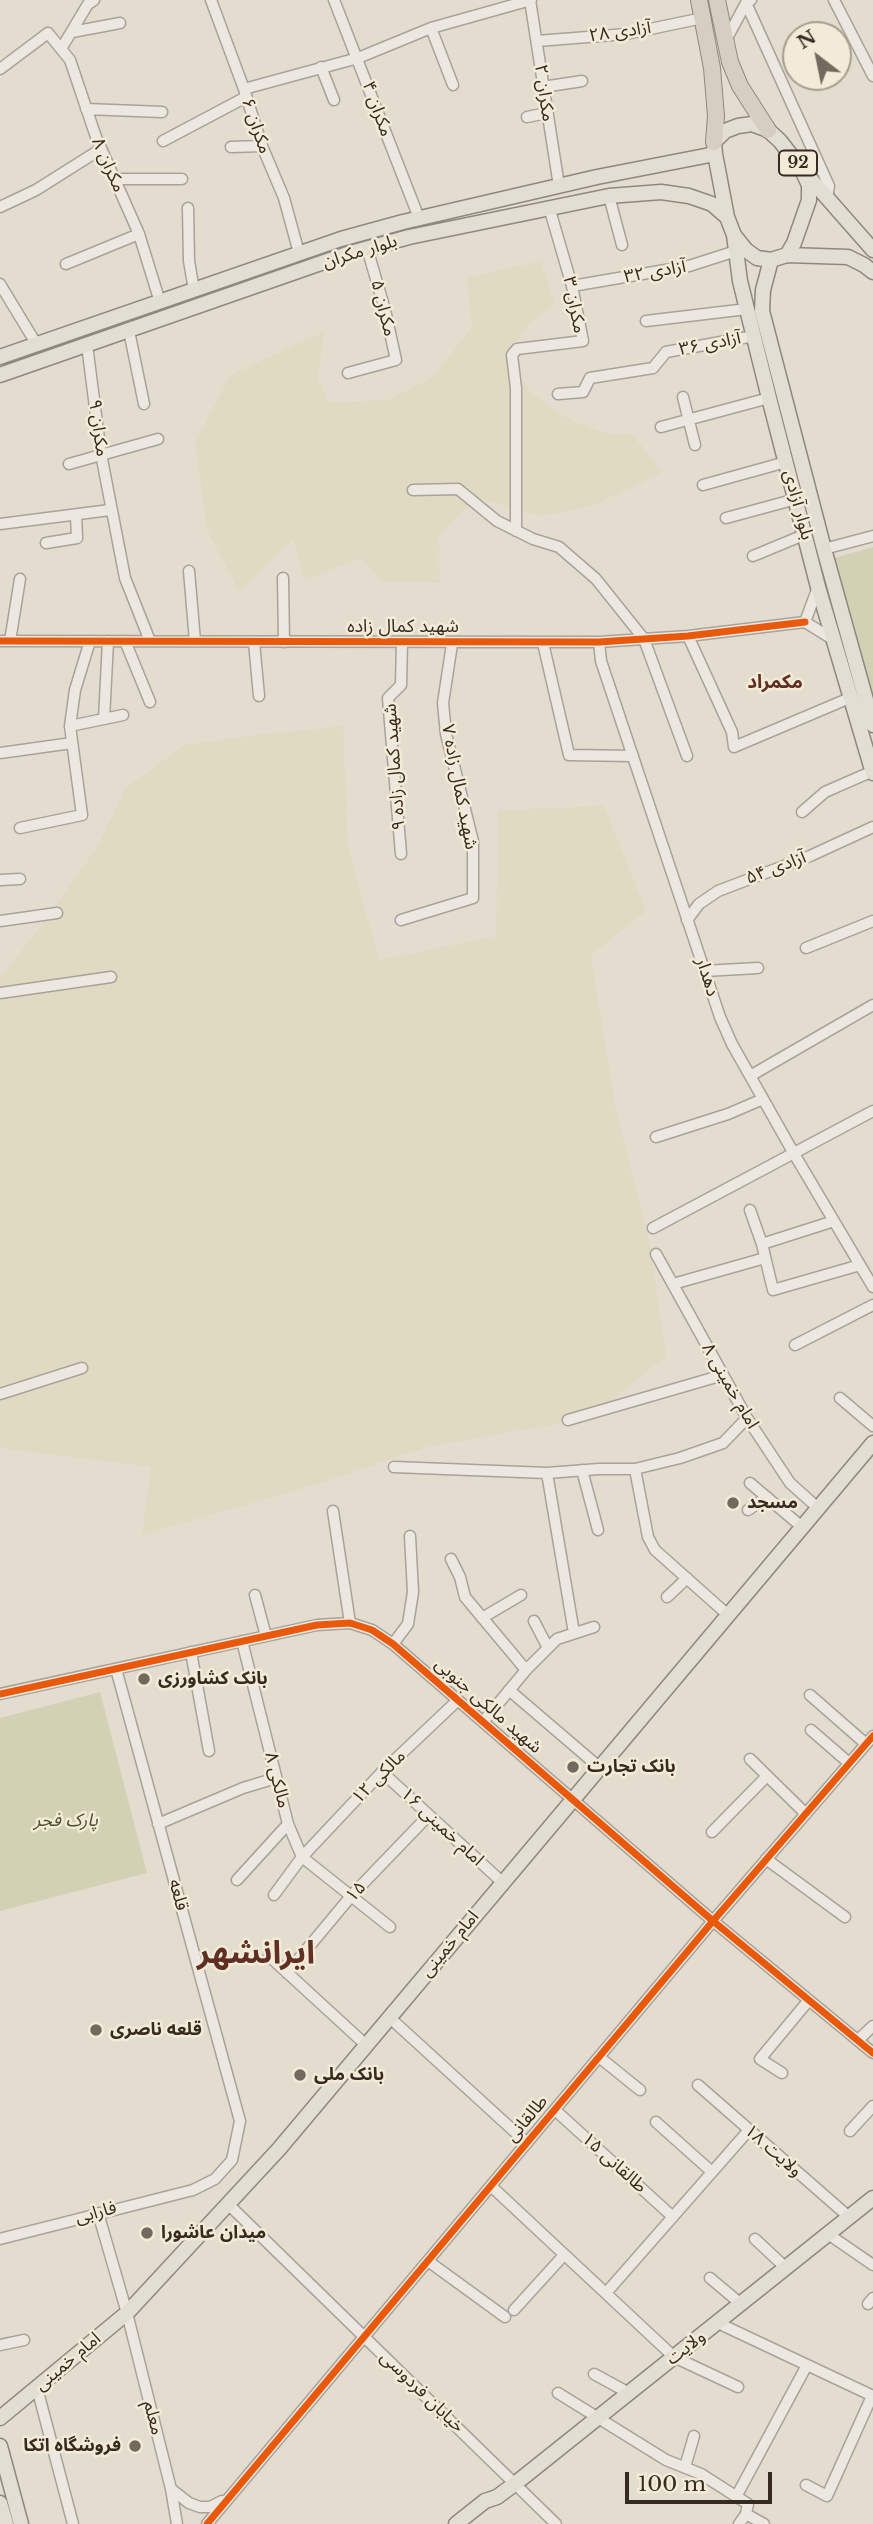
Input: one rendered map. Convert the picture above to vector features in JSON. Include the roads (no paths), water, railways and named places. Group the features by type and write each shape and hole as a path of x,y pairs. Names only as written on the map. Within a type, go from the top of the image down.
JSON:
{"highway":[{"path":"699,0 715,94 715,148"},
{"name":"92","path":"717,0 725,42 740,86 768,130"}],"main road":[{"name":"92","path":"715,148 725,131 738,125 752,124 768,130 873,250"},
{"name":"بلوار مکران","path":"0,357 341,239 715,148"},
{"path":"715,148 727,217 734,235 746,250 757,258 771,260 787,255 848,257 873,272"},
{"name":"92","path":"787,255 809,200 809,185 801,168"},
{"path":"624,172 630,175 633,184 625,195"},
{"name":"بلوار مکران","path":"0,375 367,248 549,207 609,196 661,192 689,196 712,204 727,217"},
{"name":"بلوار آزادی","path":"734,235 747,309 769,398 818,587 873,772"},
{"name":"بلوار آزادی","path":"771,260 763,290 762,312 873,725"},
{"name":"امام خمینی","path":"0,2418 127,2313 279,2149 873,1443"},
{"name":"ولایت","path":"456,2524 485,2501 497,2497 516,2483 873,2198"},
{"path":"0,2446 21,2524"},
{"name":"ولایت","path":"470,2524 490,2508 497,2497"},
{"path":"0,2503 6,2524"}],"street":[{"path":"61,49 88,4 94,0"},
{"name":"مکران ۶","path":"211,0 261,146 284,198 299,253"},
{"name":"مکران ۴","path":"334,0 419,218"},
{"path":"163,141 245,93 321,67 358,58 431,29 530,0"},
{"name":"مکران ۲","path":"530,0 559,186"},
{"path":"834,0 873,76"},
{"path":"725,42 749,2"},
{"path":"749,2 829,186 827,198"},
{"name":"آزادی ۲۸","path":"537,41 626,34 703,18"},
{"path":"72,32 120,23"},
{"path":"431,29 453,85"},
{"name":"مکران ۸","path":"0,69 48,33 70,60 101,149 139,234 160,302"},
{"path":"321,67 334,100"},
{"path":"543,87 582,81"},
{"path":"86,109 162,112"},
{"path":"527,117 547,113"},
{"path":"232,147 261,146"},
{"path":"0,207 36,190 101,149"},
{"path":"114,179 183,179"},
{"path":"609,196 622,245"},
{"name":"مکران ۳","path":"516,531 516,388 512,355 517,349 583,341 572,286 549,207"},
{"path":"188,208 189,261 194,290"},
{"path":"66,264 139,234"},
{"name":"مکران ۵","path":"348,373 396,360 367,248"},
{"name":"آزادی ۳۲","path":"572,286 689,266 736,251"},
{"path":"0,284 37,345"},
{"path":"646,321 747,309"},
{"path":"129,331 144,404"},
{"name":"آزادی ۳۶","path":"558,394 583,392 590,378 653,368 666,352 754,336"},
{"name":"مکران ۹","path":"87,345 110,510 125,579 150,641"},
{"path":"682,397 695,445"},
{"path":"661,427 769,398"},
{"path":"69,464 158,439"},
{"path":"703,485 786,463"},
{"path":"413,490 458,489 497,521 533,539 559,547 596,579 644,639 687,756"},
{"path":"726,518 796,499"},
{"path":"0,524 110,510"},
{"path":"46,543 77,538 76,515"},
{"path":"753,556 806,534"},
{"path":"824,549 873,536"},
{"path":"189,571 195,641"},
{"path":"283,578 284,642"},
{"path":"5,641 20,579"},
{"path":"818,587 805,622 834,639"},
{"name":"شهید کمال زاده","path":"5,641 599,642 688,636 805,622"},
{"path":"688,636 732,732 734,747 852,697"},
{"path":"20,828 82,816 70,726 75,690 90,641"},
{"path":"104,719 108,641"},
{"path":"125,641 150,702"},
{"path":"254,642 259,696"},
{"name":"دهدار","path":"599,642 601,661 720,1017 793,1152 873,1287"},
{"name":"شهید کمال زاده ۹","path":"401,854 388,698 401,685 402,643"},
{"name":"شهید کمال زاده ۷","path":"401,920 473,898 473,841 446,734 443,703 453,643"},
{"path":"543,643 569,755 633,755"},
{"path":"70,726 123,715"},
{"path":"0,753 72,743"},
{"path":"802,812 825,792 873,772"},
{"name":"آزادی ۵۴","path":"687,920 699,904 718,891 810,856 873,827"},
{"path":"0,880 20,879"},
{"path":"0,921 57,913"},
{"path":"806,948 873,921"},
{"path":"704,971 758,968"},
{"path":"0,993 111,977"},
{"path":"750,1076 873,1005"},
{"path":"656,1138 728,1114 763,1099"},
{"path":"653,1228 873,1111"},
{"path":"750,1210 762,1244 773,1290 860,1265"},
{"path":"762,1244 834,1221"},
{"name":"امام خمینی ۸","path":"656,1254 747,1418 790,1483 818,1508"},
{"path":"673,1284 765,1258"},
{"path":"795,1345 873,1305"},
{"path":"0,1394 82,1368"},
{"path":"568,1420 723,1375"},
{"path":"840,1398 873,1426"},
{"path":"394,1467 547,1473 635,1469 723,1443 747,1418"},
{"path":"635,1469 648,1537 655,1550 727,1615"},
{"path":"582,1470 598,1530"},
{"path":"547,1473 574,1633"},
{"path":"750,1483 802,1527"},
{"path":"748,1510 767,1497"},
{"path":"333,1511 350,1623"},
{"path":"393,1644 408,1623 413,1592 410,1536"},
{"path":"451,1559 460,1577 465,1597 526,1670"},
{"path":"667,1597 687,1578"},
{"path":"255,1595 266,1636"},
{"path":"482,1618 522,1595"},
{"path":"534,1621 548,1648"},
{"name":"شهید مالکی جنوبی","path":"0,1694 317,1625 350,1623 372,1630 393,1644 713,1921 873,2053"},
{"path":"483,1722 526,1670 557,1639 594,1627"},
{"name":"مالکی ۸","path":"242,1641 288,1824 302,1857 390,1927"},
{"path":"191,1652 209,1751"},
{"name":"قلعه","path":"116,1669 240,2121"},
{"path":"509,1690 598,1767"},
{"path":"810,1695 869,1740"},
{"name":"مالکی ۱۲","path":"274,1895 302,1857 383,1772 458,1700"},
{"path":"811,1730 849,1763"},
{"name":"طالقانی","path":"207,2524 713,1921 869,1740"},
{"path":"750,1759 806,1814"},
{"name":"امام خمینی ۱۶","path":"383,1772 502,1882"},
{"path":"712,1832 767,1776"},
{"path":"158,1824 194,1807 276,1778"},
{"name":"۱۵","path":"287,1973 352,1895 429,1815"},
{"path":"237,1880 288,1824"},
{"path":"766,1859 845,1916"},
{"path":"269,1956 366,2045"},
{"path":"782,2073 760,2059 809,2000"},
{"path":"389,2017 527,2143"},
{"path":"858,2040 873,2026"},
{"path":"599,2057 640,2090"},
{"name":"ولایت ۱۸","path":"698,2085 849,2217"},
{"path":"850,2131 873,2106"},
{"name":"طالقانی ۱۵","path":"555,2110 673,2217"},
{"name":"فارابی","path":"0,2239 193,2190 215,2179 232,2160 240,2121"},
{"path":"656,2122 712,2172"},
{"path":"606,2293 749,2130"},
{"path":"491,2186 674,2357 738,2387"},
{"name":"خیابان فردوسی","path":"227,2203 556,2524"},
{"name":"معلم","path":"98,2213 127,2313 171,2489 177,2524"},
{"path":"828,2234 873,2265"},
{"path":"755,2239 786,2268"},
{"path":"428,2260 510,2314 564,2255"},
{"path":"710,2278 741,2304"},
{"path":"718,2323 872,2396 827,2496 806,2485"},
{"path":"0,2345 24,2340"},
{"path":"736,2497 807,2365"},
{"path":"594,2374 629,2393"},
{"path":"37,2388 73,2524"},
{"path":"558,2393 666,2460 701,2474 736,2497 764,2524"},
{"path":"685,2468 694,2436"},
{"path":"171,2489 189,2503 201,2507 211,2507 228,2498"},
{"path":"738,2524 747,2509"}],"place":[{"name":"مسجد","path":"733,1503"},
{"name":"بانک کشاورزی","path":"144,1679"},
{"name":"بانک تجارت","path":"573,1767"},
{"name":"قلعه ناصری","path":"96,2030"},
{"name":"بانک ملی","path":"300,2075"},
{"name":"میدان عاشورا","path":"147,2233"},
{"name":"فروشگاه اتکا","path":"135,2446"}],"district":[{"name":"مکمراد","path":"775,683"},
{"name":"ایرانشهر","path":"256,1954"}],"park label":[{"name":"پارک فجر","path":"66,1821"}]}
